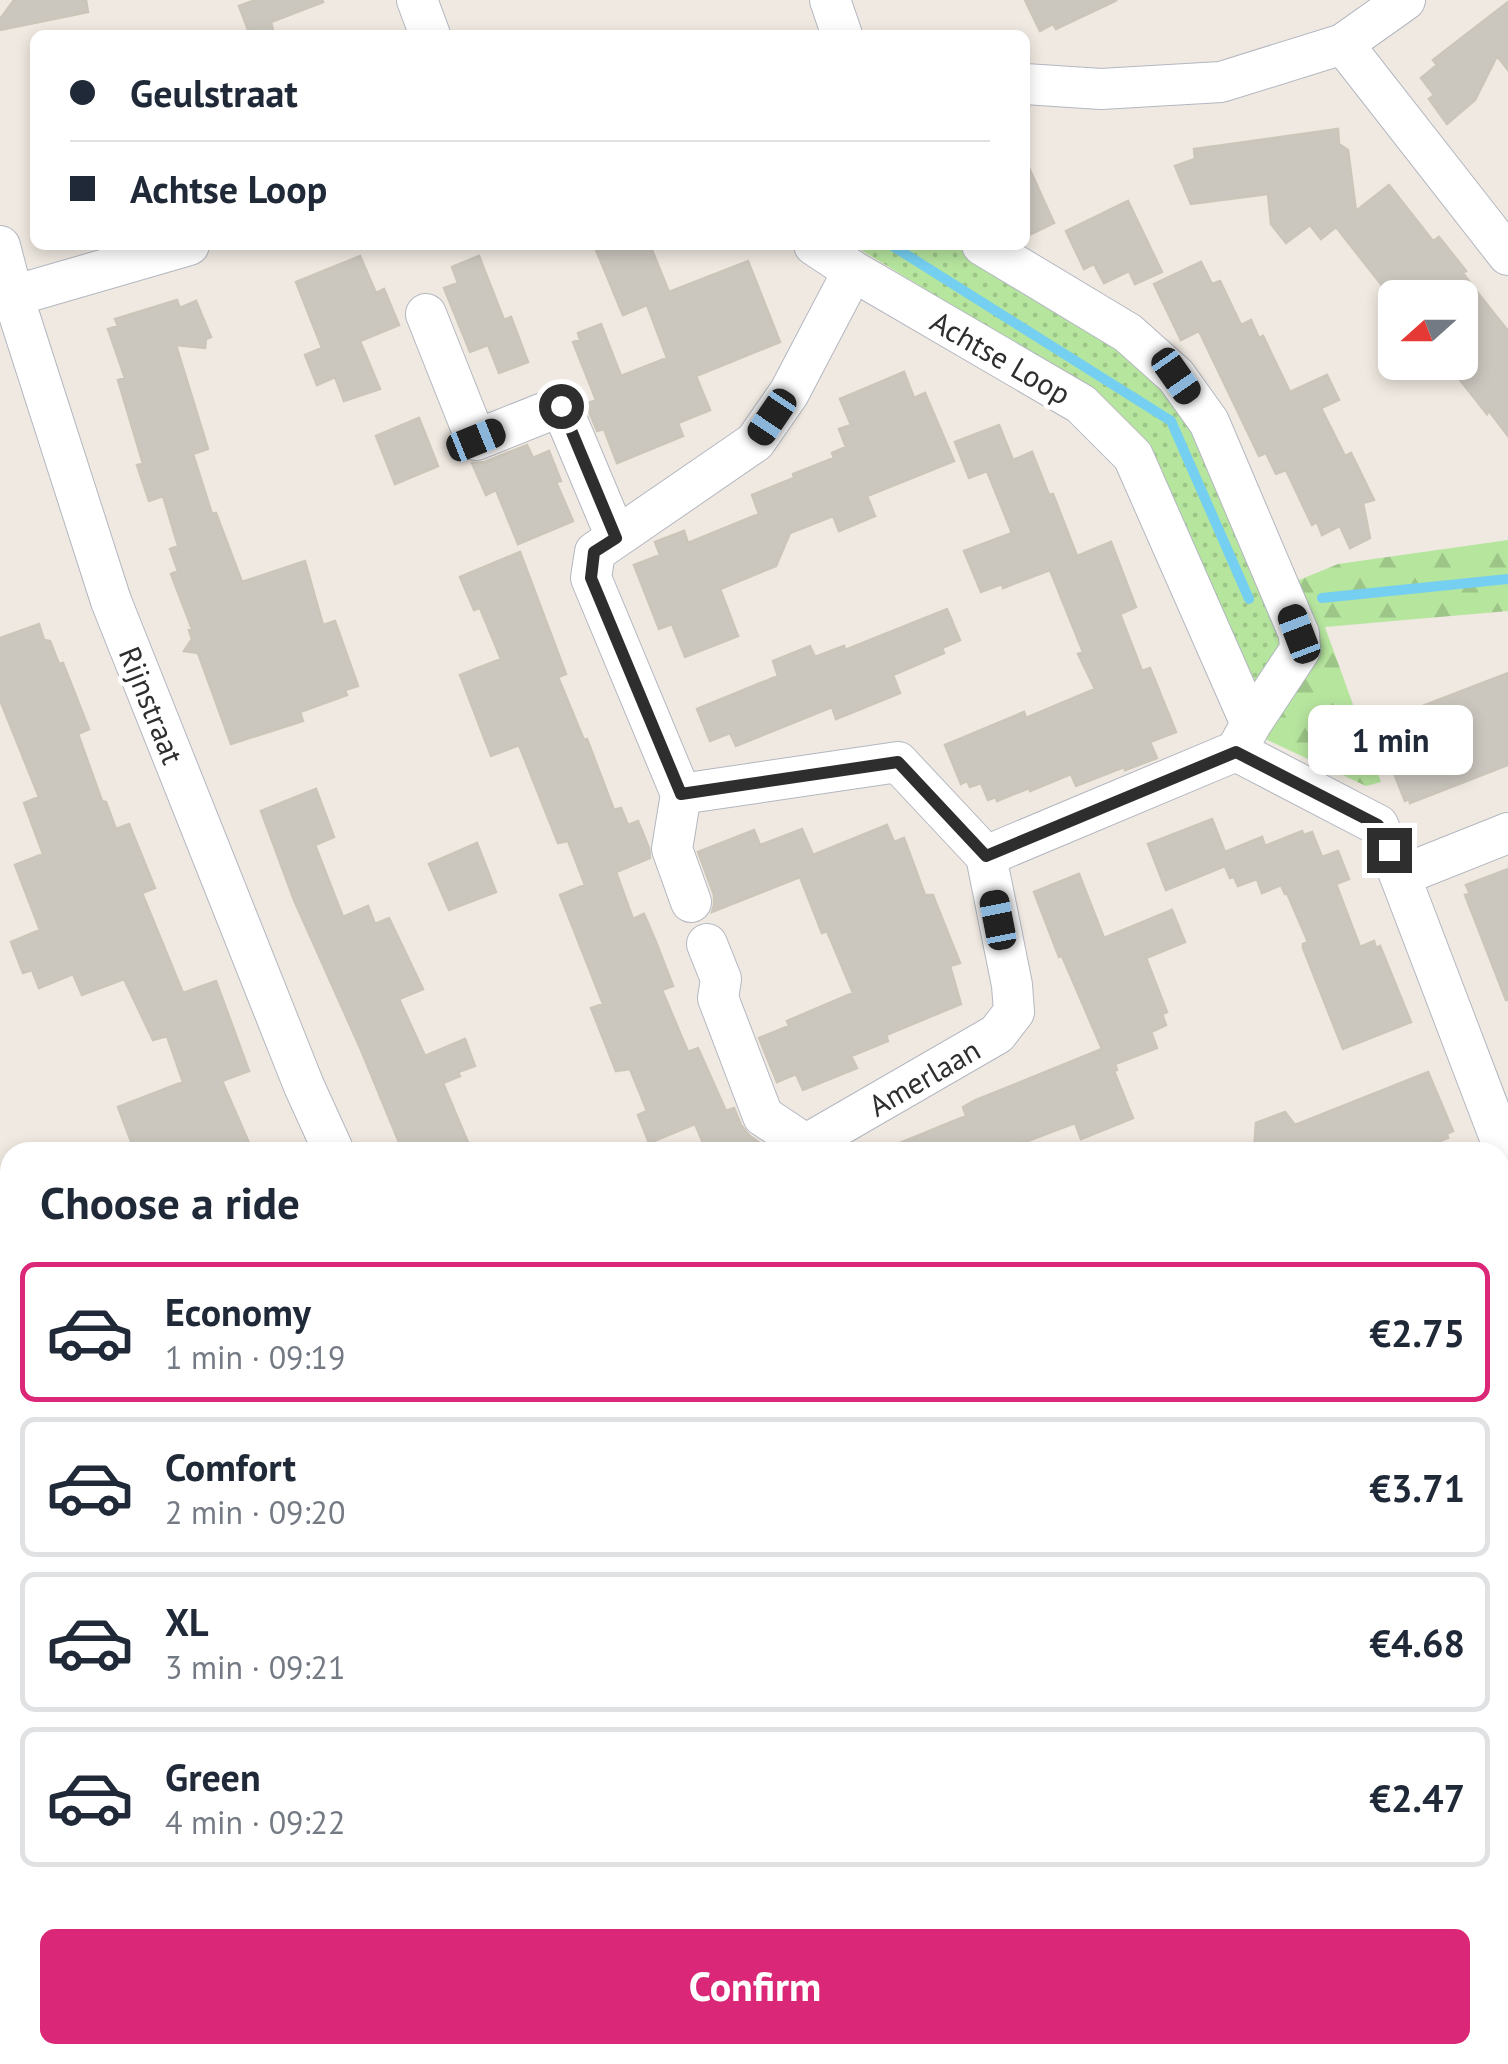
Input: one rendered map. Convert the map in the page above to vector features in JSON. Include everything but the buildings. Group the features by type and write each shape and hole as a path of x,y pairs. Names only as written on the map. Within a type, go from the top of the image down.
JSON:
{"street":[{"path":"417,0 428,30"},
{"path":"830,0 840,30"},
{"path":"1030,84 1101,89 1220,82 1343,44 1406,0"},
{"path":"1343,44 1508,255"},
{"name":"Rijnstraat","path":"0,246 12,296 111,601 329,1142"},
{"path":"12,296 172,250"},
{"name":"Achtse Loop","path":"822,250 1081,404 1132,456 1244,738"},
{"path":"681,794 898,762 986,856 1244,738 1300,650 1299,634 1209,422 1176,376 1128,333 990,250"},
{"path":"691,902 672,849 681,794 591,578 594,552 756,442 789,393 854,271"},
{"path":"426,314 476,440 561,406 616,538"},
{"path":"1244,738 1378,825 1502,1142"},
{"path":"1400,876 1508,833"},
{"name":"Amerlaan","path":"815,1142 997,1034 1014,1012 986,856"},
{"path":"707,944 721,979 718,998 763,1116 800,1142"}],"green space":[{"path":"861,250 969,250 1123,343 1201,430 1292,638 1257,697 1088,389"},
{"path":"1508,540 1508,611 1325,627 1381,782 1366,786 1265,739 1292,583 1338,564"}],"waterway":[{"path":"899,250 1171,421 1249,599"},
{"path":"1322,598 1508,579"}],"route":[{"path":"561,406 616,538 594,552 591,578 681,794 898,762 986,856 1236,752 1378,825 1389,850"}]}
